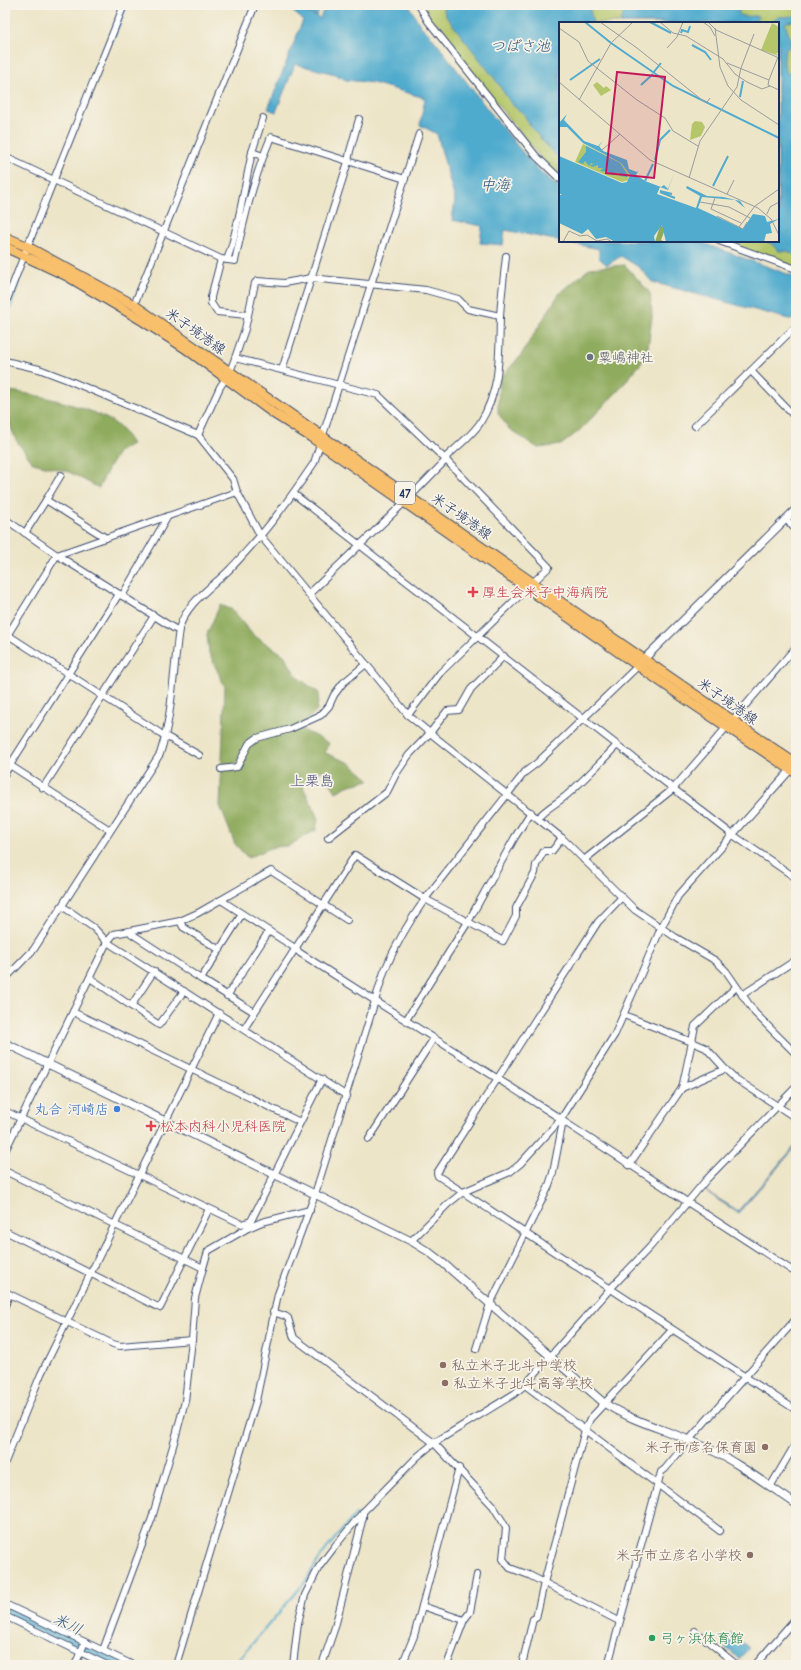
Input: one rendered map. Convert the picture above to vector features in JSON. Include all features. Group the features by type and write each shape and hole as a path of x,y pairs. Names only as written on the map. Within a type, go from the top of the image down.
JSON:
{"main road":[{"name":"米子境港線","path":"5,237 25,251 95,291 228,375"},
{"name":"米子境港線","path":"5,247 25,251 134,305 228,375 729,724 795,767"}],"street":[{"path":"5,305 25,251 124,5"},
{"path":"134,305 256,5"},
{"path":"419,5 428,21 523,140 543,164 559,178"},
{"path":"5,157 224,260 236,261 241,216 252,152 263,118"},
{"path":"282,370 348,162 359,119"},
{"path":"5,979 34,949 160,754 166,736 179,629 189,607 229,569 260,535 294,494 314,463 419,134"},
{"path":"241,216 271,137 405,180"},
{"path":"252,152 263,156"},
{"path":"722,242 796,269"},
{"path":"309,594 407,500 479,425 485,415 493,395 500,360 500,316 506,256"},
{"path":"224,260 211,297 211,303 217,312 246,315"},
{"path":"198,435 235,358 245,329 246,315 254,283 257,281 284,282 311,278 426,290 458,299 468,309 500,316"},
{"path":"695,426 792,330"},
{"path":"235,358 378,395 446,460 549,567 440,673 408,715"},
{"path":"5,361 39,369 68,380 198,435 233,479 237,492 260,535 408,715 562,838 635,910 661,928 716,961 726,971 755,1013 796,1054"},
{"path":"751,371 796,418"},
{"path":"25,533 61,475"},
{"path":"198,756 69,674 6,637 57,555 237,492"},
{"path":"294,494 478,635 733,835 796,878"},
{"path":"46,500 106,538"},
{"path":"176,1665 256,1401 273,1312 278,1294 310,1210 347,1096 384,972 395,945 425,899 467,844 508,796 525,772 537,763 796,510"},
{"path":"5,773 7,764 69,674 120,595 168,516"},
{"path":"5,519 57,555 120,595 176,629 179,629"},
{"path":"786,519 796,530"},
{"path":"43,788 154,616"},
{"path":"584,860 673,789 796,647"},
{"path":"328,838 387,792 396,774 409,755 430,733 447,711 459,710 471,689 504,656"},
{"path":"221,769 237,767 249,744 257,738 290,729 321,715 329,706 334,695 343,683 366,664"},
{"path":"538,818 544,811 566,796 582,782 617,745"},
{"path":"7,764 110,830"},
{"path":"411,1241 448,1204 463,1192 510,1172 520,1164 562,1120 615,1034 661,928 678,896 795,767"},
{"path":"406,1020 468,922 515,836 531,812"},
{"path":"244,1029 355,854 425,899 503,941 516,916 516,908 535,873 536,865 544,851 552,851 562,838"},
{"path":"5,1151 107,942 114,934 180,921 221,900 271,871 347,920"},
{"path":"622,897 598,922 437,1173 441,1179 672,1330 746,1376 796,1410"},
{"path":"221,900 295,948 300,953 497,1078 796,1273"},
{"path":"62,906 94,928 107,942 347,1096"},
{"path":"201,979 242,914"},
{"path":"180,921 183,927 220,950"},
{"path":"130,931 132,934 254,1012"},
{"path":"227,996 269,931"},
{"path":"742,995 796,960"},
{"path":"131,1006 154,971"},
{"path":"90,978 159,1025 184,991"},
{"path":"629,1165 682,1088 696,1026 736,987"},
{"path":"73,1012 192,1068 300,1122"},
{"path":"5,1462 25,1411 67,1322 165,1120 219,1013"},
{"path":"624,1015 706,1048 736,1079 796,1118"},
{"path":"369,1139 434,1038"},
{"path":"5,1043 411,1241 429,1252 604,1403 620,1414 679,1435 708,1448 796,1504"},
{"path":"682,1088 725,1069"},
{"path":"103,1650 152,1518 185,1401 195,1298 208,1251 251,1221 322,1079"},
{"path":"293,1665 298,1623 305,1595 319,1567 363,1512 417,1457 434,1442 514,1394 525,1385 650,1246 724,1160 796,1087"},
{"path":"5,1111 242,1224 247,1225 262,1222 310,1210"},
{"path":"476,1349 490,1304 554,1173 562,1120"},
{"path":"5,1171 203,1268"},
{"path":"5,1232 160,1308 209,1209"},
{"path":"5,1306 7,1293 120,1346 192,1340"},
{"path":"273,1312 288,1318 294,1338 434,1442 459,1468 493,1506 503,1522 506,1528 503,1559 510,1568 544,1583 620,1621"},
{"path":"608,1665 661,1472 796,1319"},
{"path":"522,1665 533,1620 536,1618 585,1430 590,1419 672,1330"},
{"path":"525,1385 720,1531"},
{"path":"770,1487 796,1443"},
{"path":"402,1665 414,1636 459,1468"},
{"path":"322,1665 335,1627 363,1512"},
{"path":"447,1665 464,1620 470,1612 477,1575"},
{"path":"5,1604 82,1647 107,1665"},
{"path":"422,1606 464,1620"},
{"path":"5,1616 82,1647 103,1650 133,1665"},
{"path":"756,1665 796,1618"},
{"path":"696,1631 737,1665"},
{"path":"75,1665 82,1647"}],"green space":[{"path":"421,5 796,5 796,267 726,242 779,242 779,22 559,22 559,175 547,166 429,19"},
{"path":"625,265 650,293 652,317 647,356 618,391 579,431 561,445 538,448 509,429 498,413 499,380 521,355 559,294 590,268"},
{"path":"9,391 35,395 95,413 117,425 132,444 119,451 99,488 69,472 33,463 16,440 6,415"},
{"path":"220,605 231,609 253,635 284,655 297,677 319,693 317,710 299,728 329,743 325,753 350,763 370,780 347,786 336,792 322,770 303,787 318,818 316,830 288,846 273,847 248,858 235,844 220,806 225,687 209,653 207,634"}],"water":[{"name":"中海","path":"285,5 300,5 306,12 320,18 326,5 409,5 420,25 431,36 490,113 539,171 559,186 559,241 505,230 503,245 480,243 482,226 452,220 455,200 437,134 420,125 425,98 373,83 346,80 335,74 295,64 276,112 268,109 303,20"},
{"path":"301,5 322,5 317,16 307,11"},
{"name":"つばさ池","path":"442,5 589,5 593,22 559,22 559,159 533,130 523,113 512,105 495,79 446,16"},
{"path":"625,5 754,5 741,8 738,13 745,16 759,16 759,18 753,22 620,22 623,16 623,9"},
{"path":"796,16 796,20 785,23 791,46 785,50 784,66 789,74 794,73 793,60 796,56 796,256 787,251 778,251 772,244 767,242 779,242 779,22 772,22 779,17"},
{"path":"566,242 700,242 796,277 796,321 652,282 640,268 621,256 607,265 599,258 599,249"},
{"path":"796,1145 738,1213 704,1190 738,1211"},
{"path":"731,1633 749,1648 739,1659 722,1644"}],"waterway":[{"path":"112,42 127,5"},
{"path":"35,236 59,174"},
{"path":"5,326 24,264"},
{"path":"234,1665 307,1580 317,1562 336,1538 356,1514 359,1515"},
{"name":"米川","path":"5,1610 118,1665"}],"place":[{"name":"粟嶋神社","path":"590,357"},
{"name":"厚生会米子中海病院","path":"473,592"},
{"name":"丸合 河崎店","path":"117,1109"},
{"name":"松本内科小児科医院","path":"151,1126"},
{"name":"私立米子北斗中学校","path":"443,1365"},
{"name":"私立米子北斗高等学校","path":"445,1383"},
{"name":"米子市彦名保育園","path":"765,1447"},
{"name":"米子市立彦名小学校","path":"750,1555"},
{"name":"弓ヶ浜体育館","path":"652,1638"}],"district":[{"name":"上栗島","path":"312,781"}]}
